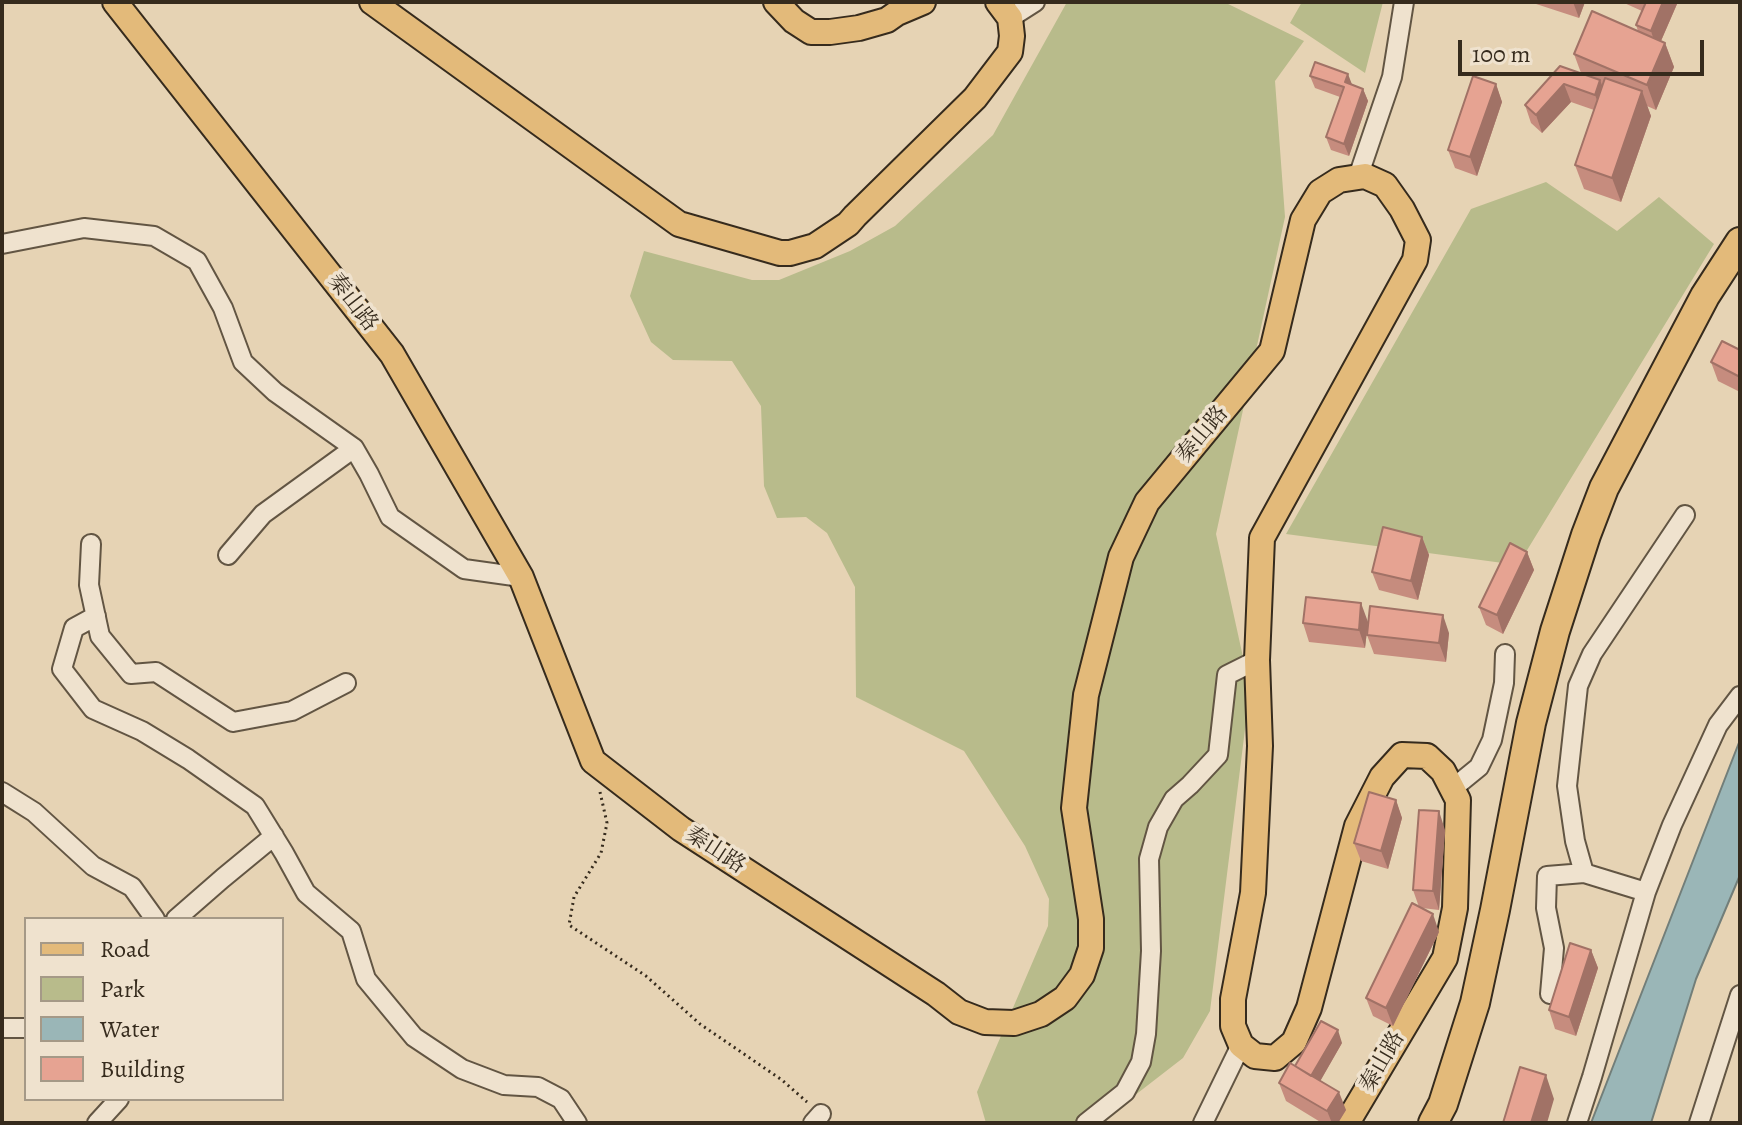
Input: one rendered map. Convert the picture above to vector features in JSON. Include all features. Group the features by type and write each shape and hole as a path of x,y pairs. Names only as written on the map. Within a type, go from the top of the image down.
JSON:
{"highway":[{"path":"1433,1123 1443,1104 1475,1003 1531,723 1577,559 1604,488 1705,296 1740,242"},
{"path":"1450,1123 1457,1110 1489,1007 1546,726 1583,587 1617,494 1718,303 1740,268"}],"main road":[{"name":"秦山路","path":"115,2 392,354 521,577 593,761 681,829 959,1012 985,1022 1014,1023 1041,1014 1065,998 1082,975 1091,948 1091,919 1074,808 1086,695 1121,557 1147,502 1272,351 1303,220 1320,192 1339,180 1358,177"},
{"path":"372,2 679,224 780,253 815,246 848,224 975,98 1010,52 1012,36 1004,10"},
{"path":"776,2 794,21 811,32 859,28 887,20 923,2"},
{"path":"1241,1045 1233,1026 1233,999 1253,893 1260,746 1257,660 1262,538 1415,260 1418,240 1385,185 1365,176 1358,177"},
{"name":"秦山路","path":"1241,1045 1255,1056 1275,1058 1294,1042 1309,1008 1357,826 1382,777 1402,755 1427,756 1443,771 1458,800 1455,908 1445,958 1347,1123"}],"street":[{"path":"1004,10 1035,2"},
{"path":"1358,177 1392,77 1404,2"},
{"path":"2,244 84,228 154,236 197,261 223,308 243,362 275,392 354,448 390,517 464,569 521,577"},
{"path":"228,555 263,514 354,448"},
{"path":"1584,873 1575,841 1567,786 1578,686 1592,654 1685,515"},
{"path":"91,544 89,585 100,636 131,674 156,672 233,722 292,711 346,683"},
{"path":"96,616 74,628 62,669 93,709 142,731 255,806 306,893 351,931 366,979 414,1037 462,1069 504,1085 538,1087 561,1099 577,1123"},
{"path":"1452,789 1479,767 1492,740 1504,683 1505,654"},
{"path":"1086,1123 1125,1092 1141,1062 1146,1034 1151,951 1149,859 1158,827 1174,799 1218,755 1227,675 1257,660"},
{"path":"1577,1123 1646,892 1672,825 1718,725 1740,696"},
{"path":"2,792 34,812 93,866 132,887 154,917"},
{"path":"178,917 274,836"},
{"path":"1550,994 1554,948 1546,908 1547,876 1584,873 1646,892"},
{"path":"1699,1123 1735,1031 1740,995"},
{"path":"2,1028 24,1028"},
{"path":"1203,1123 1241,1045"},
{"path":"97,1123 117,1101"}],"path":[{"path":"593,761 607,823 601,853 574,897 569,925 646,976 700,1024 782,1080 817,1119"}],"green space":[{"path":"1067,2 1224,2 1304,41 1275,81 1285,217 1216,534 1250,689 1210,1011 1183,1058 1099,1123 986,1123 977,1092 1048,926 1049,899 1025,846 964,751 856,697 855,587 827,533 806,517 777,518 764,486 761,406 732,361 673,360 651,342 630,296 644,251 752,280 779,280 850,251 895,226 993,135"},
{"path":"1302,2 1383,2 1365,73 1290,23"},
{"path":"1546,182 1617,231 1659,197 1714,244 1518,565 1286,534 1471,209"}],"water":[{"path":"1740,740 1740,875 1696,979 1651,1123 1591,1123"}],"building":[{"path":"1646,2 1663,2 1651,31 1636,25"},
{"path":"1592,11 1665,43 1647,85 1574,54"},
{"path":"1315,62 1348,74 1345,82 1363,89 1344,144 1326,137 1344,87 1310,76"},
{"path":"1560,66 1600,80 1595,95 1564,84 1536,115 1525,105"},
{"path":"1473,76 1496,84 1470,157 1448,150"},
{"path":"1605,78 1642,91 1612,178 1575,165"},
{"path":"1722,341 1740,350 1740,377 1711,362"},
{"path":"1383,527 1422,537 1411,581 1372,572"},
{"path":"1510,543 1527,552 1497,615 1479,607"},
{"path":"1306,597 1361,603 1359,630 1303,623"},
{"path":"1370,606 1443,615 1439,643 1367,635"},
{"path":"1369,792 1396,800 1381,851 1354,843"},
{"path":"1419,810 1439,811 1433,891 1413,890"},
{"path":"1412,903 1433,914 1386,1008 1366,998"},
{"path":"1570,943 1591,950 1569,1017 1549,1010"},
{"path":"1321,1021 1338,1030 1311,1076 1295,1066"},
{"path":"1290,1063 1339,1092 1327,1111 1279,1083"},
{"path":"1520,1067 1546,1075 1531,1123 1503,1123"}]}
